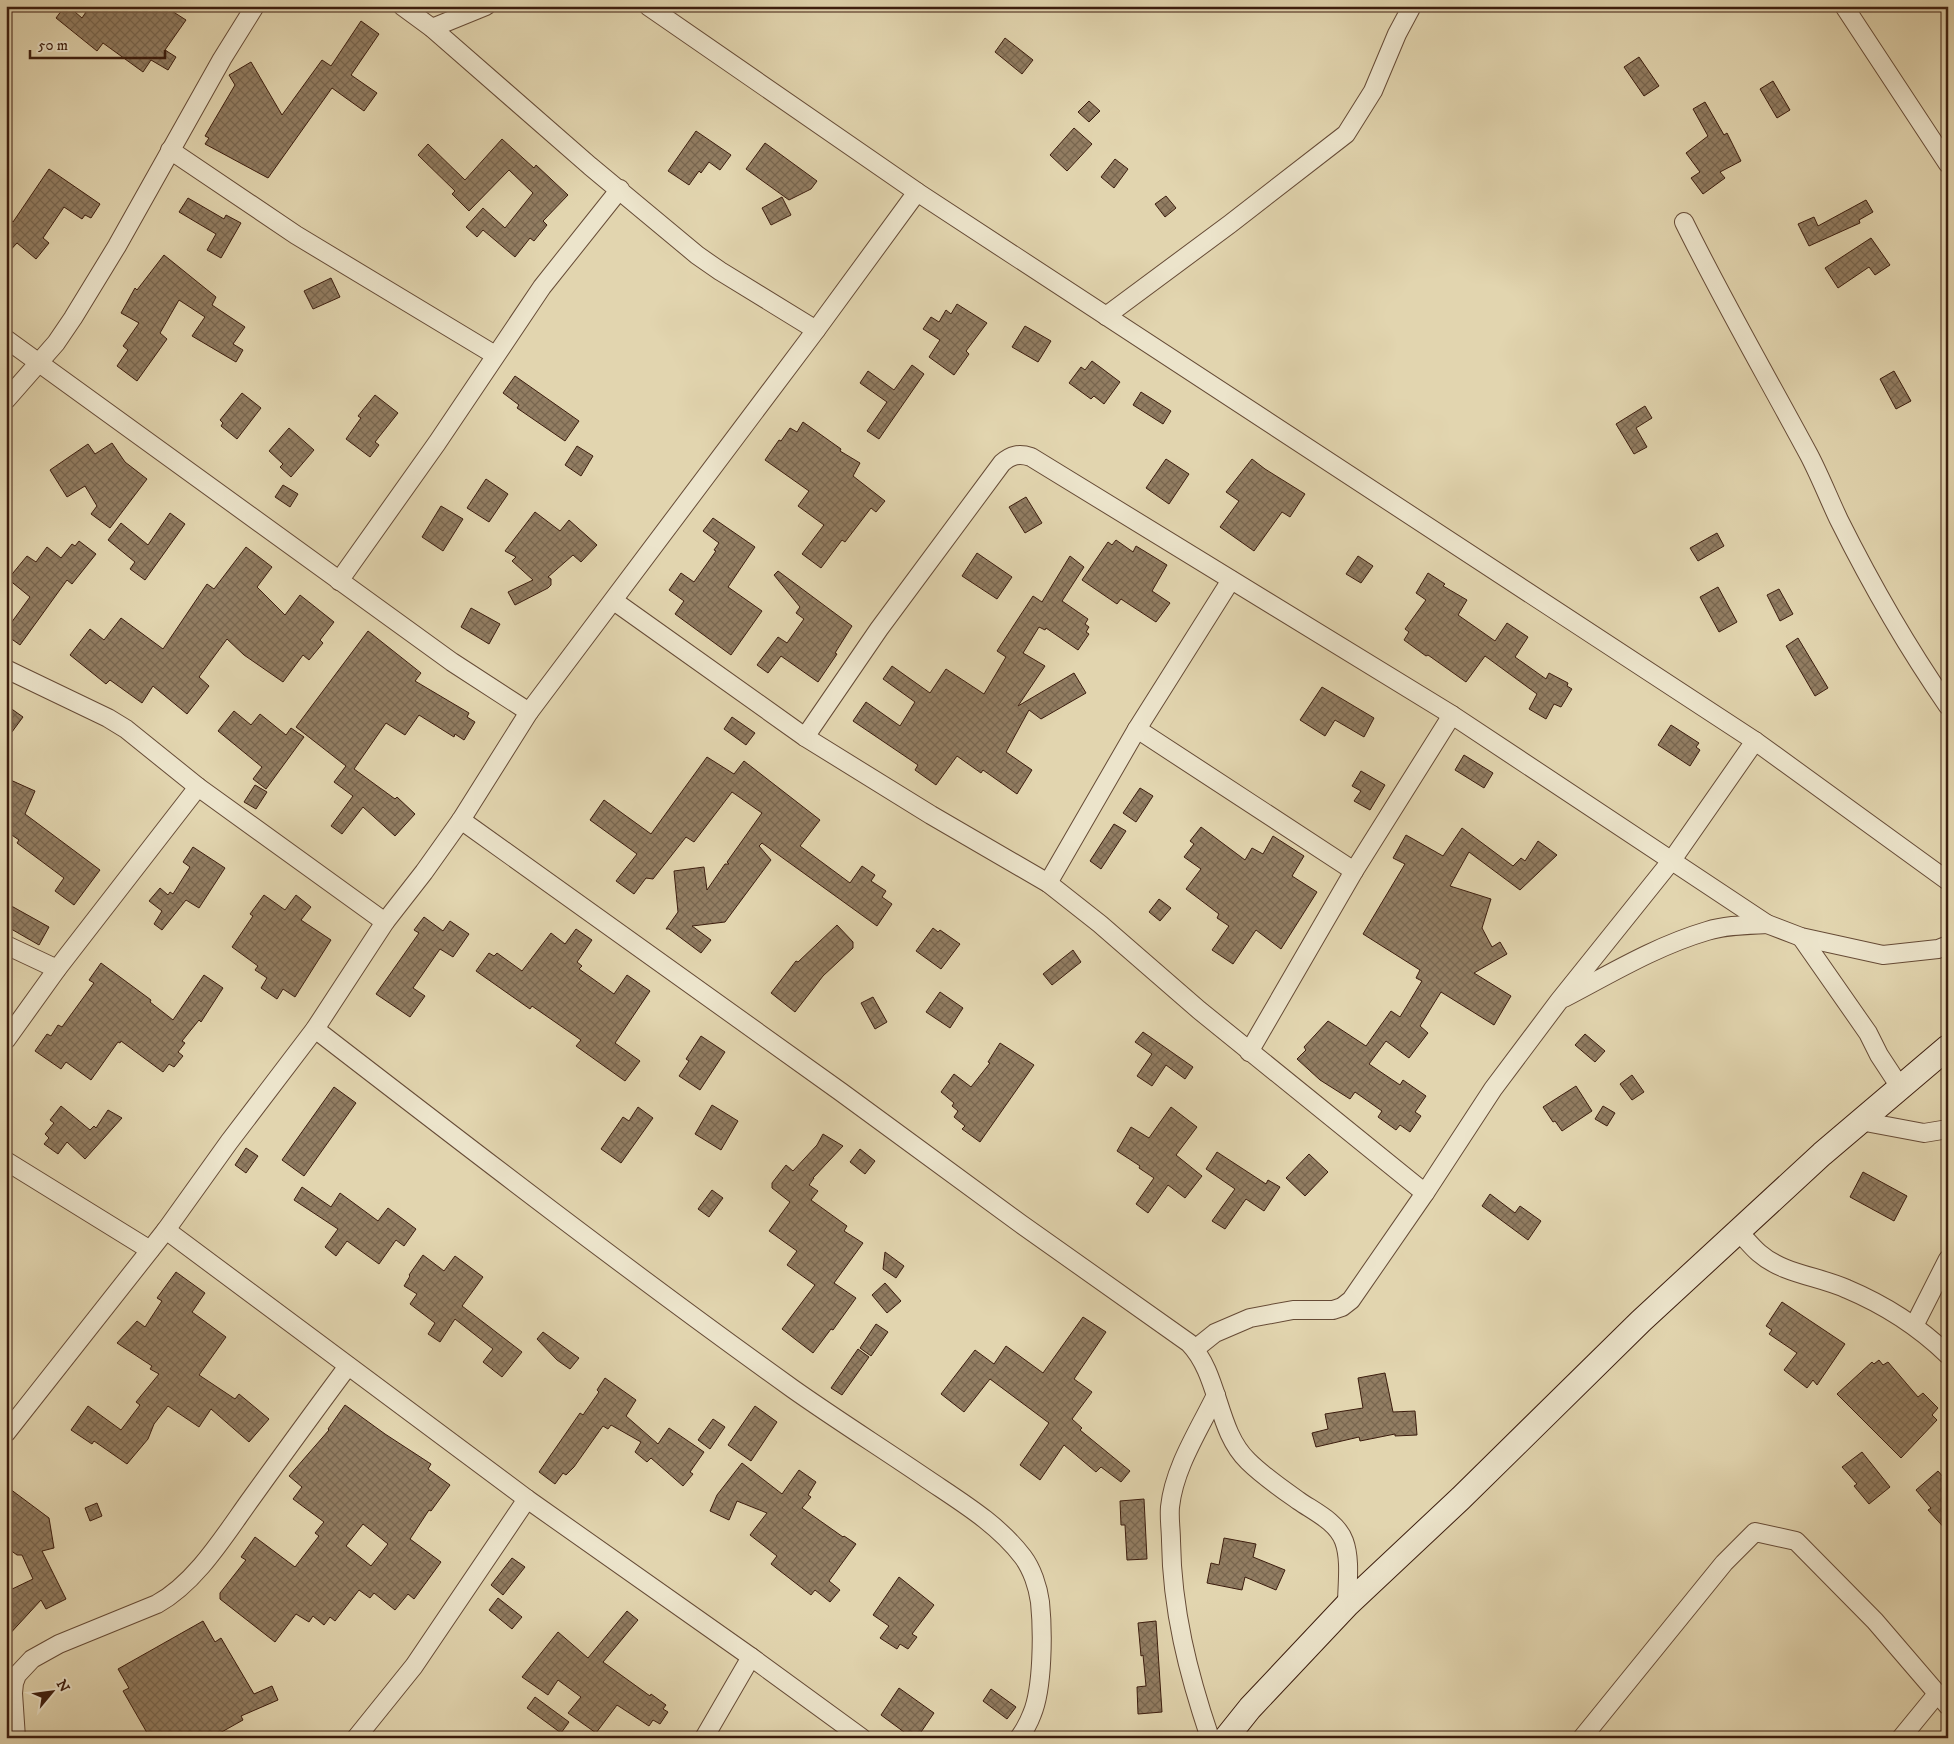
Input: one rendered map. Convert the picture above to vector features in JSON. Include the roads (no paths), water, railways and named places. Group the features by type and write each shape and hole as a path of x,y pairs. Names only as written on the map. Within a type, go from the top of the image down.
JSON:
{"street":[{"path":"6,400 38,364 68,324 117,246 222,59 255,6"},
{"path":"402,6 432,28 590,166 704,260 816,330"},
{"path":"432,28 486,6"},
{"path":"648,6 917,192 1755,741 1948,881"},
{"path":"1106,316 1237,219 1346,134 1363,110 1377,84 1397,34 1412,6"},
{"path":"1844,6 1948,164"},
{"path":"170,150 296,235 495,355"},
{"path":"339,581 437,443 542,287 620,189"},
{"path":"6,1432 166,1230 229,1142 315,1029 385,922 461,820 529,712 614,601 917,192"},
{"path":"1684,222 1715,285 1810,457 1838,519 1872,584 1931,682 1948,706"},
{"path":"6,339 452,662 529,712"},
{"path":"805,737 885,621 1002,463 1009,456 1018,454 1031,457 1452,715 1768,924 1801,936 1883,955 1938,949 1948,945"},
{"path":"1048,883 1137,729 1231,580"},
{"path":"614,601 805,737 940,820 1048,883 1100,924 1249,1052 1425,1193"},
{"path":"6,669 108,718 126,729 198,787 385,922"},
{"path":"1249,1052 1354,871 1452,715"},
{"path":"1137,729 1354,871"},
{"path":"1195,1349 1215,1333 1250,1318 1293,1310 1333,1310 1342,1307 1350,1300 1425,1193 1493,1089 1559,1001 1672,860 1755,741"},
{"path":"6,1040 198,787"},
{"path":"461,820 841,1092 1021,1224 1182,1337 1195,1349 1205,1365 1231,1437 1248,1461 1298,1500 1325,1518 1336,1528 1344,1540 1348,1558 1347,1606"},
{"path":"1559,1001 1678,941 1734,925 1768,924"},
{"path":"1801,936 1868,1033 1879,1055 1900,1087"},
{"path":"6,944 58,969"},
{"path":"315,1029 550,1211 795,1390 965,1504 1012,1544 1024,1558 1034,1577 1040,1601 1040,1666 1037,1696 1032,1714 1019,1738"},
{"path":"1226,1738 1256,1702 1347,1606 1461,1498 1640,1321 1860,1121 1948,1047"},
{"path":"1860,1121 1924,1133 1948,1129"},
{"path":"6,1161 150,1250"},
{"path":"166,1230 527,1499 862,1738"},
{"path":"1738,1231 1760,1254 1780,1265 1795,1272 1846,1288 1888,1309 1914,1326 1948,1356"},
{"path":"1914,1326 1948,1259"},
{"path":"16,1738 13,1693 17,1675 38,1655 59,1644 157,1604 171,1596 185,1584 216,1547 348,1366"},
{"path":"1210,1738 1191,1682 1180,1636 1171,1556 1170,1507 1184,1461 1216,1396"},
{"path":"356,1738 414,1666 527,1499"},
{"path":"1582,1738 1724,1563 1756,1532 1796,1541 1875,1621 1943,1700 1901,1738"},
{"path":"704,1738 751,1657"}]}
